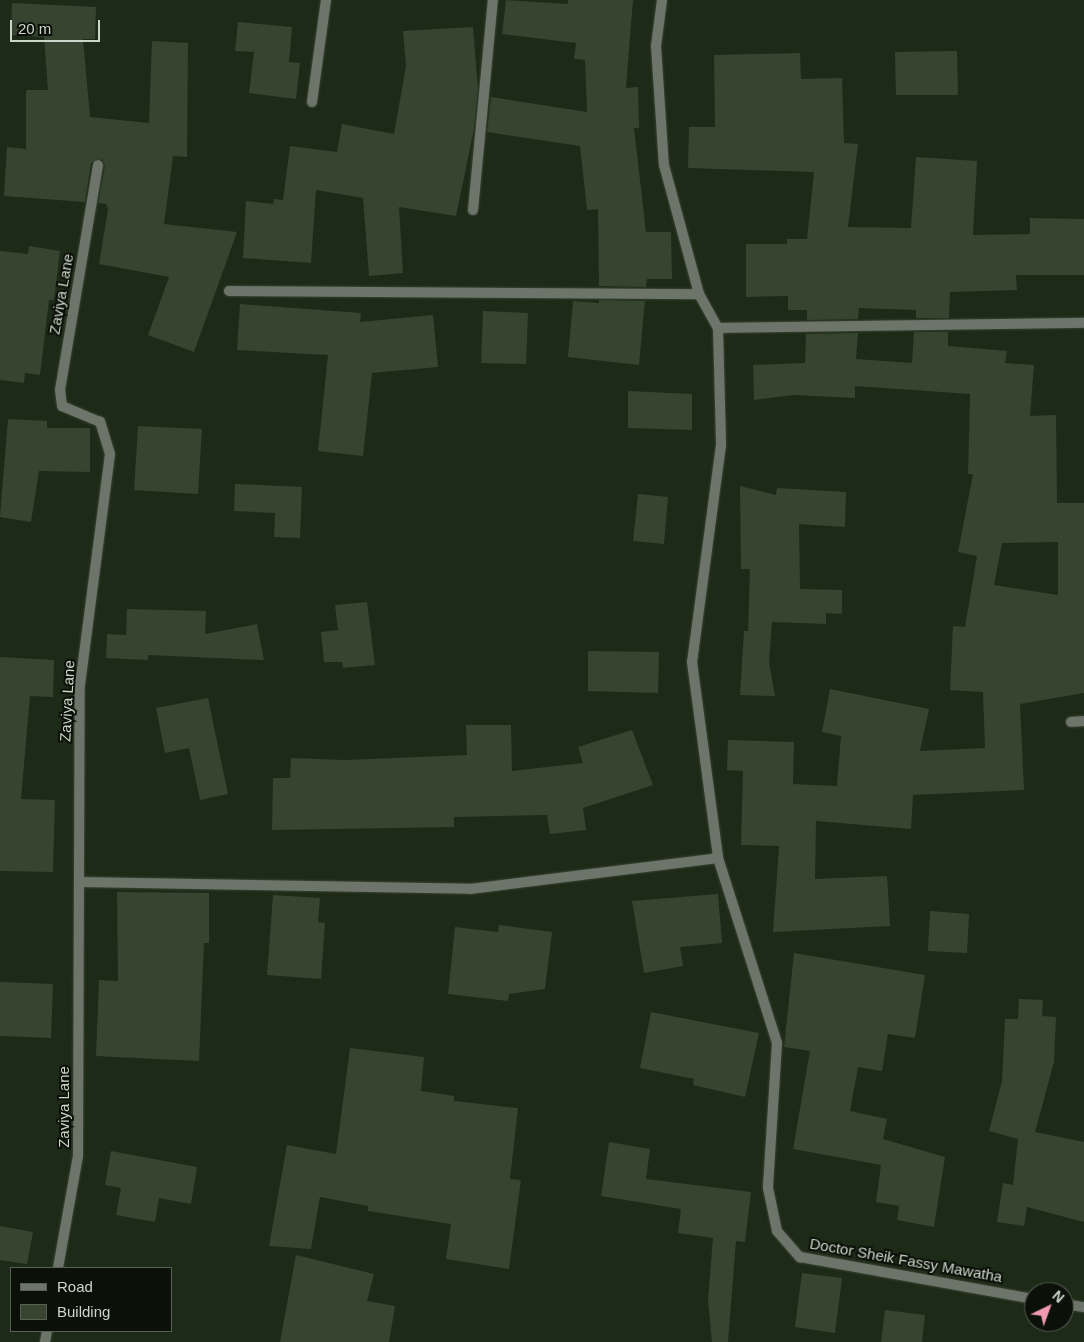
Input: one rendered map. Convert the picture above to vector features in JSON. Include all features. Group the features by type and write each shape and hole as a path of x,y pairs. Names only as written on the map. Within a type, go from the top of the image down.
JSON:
{"street":[{"path":"312,102 326,0"},
{"path":"473,210 493,0"},
{"path":"662,0 656,46 664,165 699,294 718,328 1084,323"},
{"name":"Zaviya Lane","path":"58,1267 78,1156 80,685 110,454 100,422 62,406 60,390 98,166"},
{"path":"230,291 699,294"},
{"name":"Doctor Sheik Fassy Mawatha","path":"718,328 721,445 692,662 718,858 777,1043 768,1188 777,1231 800,1257 1024,1296"},
{"path":"1071,722 1084,721"},
{"path":"80,882 470,889 718,858"}],"building":[{"path":"506,0 568,4 568,0 633,0 626,88 638,87 639,128 634,128 646,232 671,232 672,279 647,279 646,287 599,286 598,209 587,210 580,146 487,132 491,97 587,112 585,60 574,59 576,43 502,34"},
{"path":"12,3 96,7 95,39 83,39 90,117 149,123 152,41 188,43 187,157 173,156 164,224 237,232 194,352 148,335 169,277 99,264 108,209 106,204 98,203 105,166 102,159 91,163 85,202 4,196 7,147 26,149 26,90 48,90 44,37 11,35"},
{"path":"238,22 292,27 289,62 300,63 296,99 249,93 254,52 235,51"},
{"path":"473,27 478,89 474,129 456,216 399,207 403,273 369,276 363,198 316,190 311,263 243,258 246,201 273,204 274,199 283,200 290,146 337,152 342,124 394,134 406,66 403,31"},
{"path":"957,51 958,95 896,95 895,52"},
{"path":"800,53 801,79 842,78 844,143 858,144 848,227 911,228 916,157 977,161 973,235 1030,234 1030,218 1084,219 1084,275 1016,275 1017,290 950,292 949,318 916,318 916,310 859,308 858,319 807,320 807,310 788,310 788,296 746,297 746,244 787,244 787,239 807,239 814,172 688,168 689,127 715,127 714,55"},
{"path":"29,246 60,251 54,300 49,300 40,375 25,373 24,383 0,380 0,251 28,254"},
{"path":"599,300 645,301 639,365 568,357 573,301 599,303"},
{"path":"240,304 361,313 360,322 433,315 438,367 372,373 363,456 318,451 328,355 237,350"},
{"path":"483,311 528,313 526,364 481,363"},
{"path":"914,332 948,332 948,346 1007,351 1005,363 1034,365 1030,416 1056,415 1057,503 1084,503 1084,693 1020,704 1024,790 913,795 911,829 816,821 815,879 887,876 890,926 773,932 779,846 741,845 743,771 727,770 728,740 794,742 793,784 837,786 841,736 822,732 830,689 929,709 920,751 985,748 983,692 950,690 953,626 965,627 977,556 958,552 973,474 968,474 970,394 855,386 855,398 794,395 754,400 753,365 805,363 806,334 858,333 856,359 912,363","holes":["1058,542 1058,595 994,585 1002,543"]},
{"path":"628,391 692,394 692,430 628,428"},
{"path":"8,419 47,421 47,428 90,428 90,472 39,471 31,522 0,517"},
{"path":"138,426 202,429 198,494 134,490"},
{"path":"235,484 302,487 300,538 274,537 275,513 234,511"},
{"path":"740,486 776,495 777,488 846,492 845,527 799,524 800,589 842,590 842,614 826,613 826,624 772,622 769,662 775,696 740,695 744,631 748,631 750,569 741,569"},
{"path":"638,494 668,497 664,544 633,541"},
{"path":"367,602 375,665 343,668 342,662 324,662 321,632 338,630 335,605"},
{"path":"127,609 206,611 205,634 257,624 264,660 148,655 148,660 106,658 107,634 126,635"},
{"path":"588,651 659,652 658,693 588,691"},
{"path":"0,657 54,660 53,697 30,696 21,799 55,800 53,872 0,871"},
{"path":"208,698 228,794 200,800 189,748 165,753 156,708"},
{"path":"466,725 511,725 512,771 583,763 578,747 632,730 653,785 583,808 586,830 550,834 547,815 454,817 454,827 272,830 273,778 290,778 291,758 345,760 467,755"},
{"path":"117,892 209,893 209,943 204,943 199,1061 96,1056 99,980 118,981"},
{"path":"718,894 722,943 680,947 683,966 644,973 632,901"},
{"path":"273,895 320,898 318,922 325,923 321,979 267,975"},
{"path":"930,911 969,914 967,953 928,951"},
{"path":"499,925 552,932 545,989 509,994 508,1001 448,994 455,927 498,932"},
{"path":"794,953 925,975 915,1038 888,1034 882,1071 858,1067 850,1111 887,1119 883,1139 945,1157 934,1227 897,1220 899,1206 876,1202 881,1165 793,1149 810,1051 784,1047"},
{"path":"0,982 53,984 51,1038 0,1036"},
{"path":"1019,999 1043,1000 1042,1016 1056,1017 1054,1062 1035,1132 1084,1142 1084,1222 1027,1207 1024,1226 997,1222 1003,1183 1013,1185 1018,1139 989,1131 1002,1081 1005,1019 1018,1019"},
{"path":"651,1012 759,1033 745,1097 693,1085 694,1079 640,1068"},
{"path":"350,1048 424,1057 421,1091 454,1096 454,1101 518,1108 510,1179 521,1180 509,1269 446,1259 451,1224 368,1211 368,1206 320,1197 311,1249 269,1246 287,1145 336,1154"},
{"path":"609,1142 650,1149 646,1179 751,1192 745,1242 736,1241 728,1342 712,1342 708,1300 713,1238 678,1233 681,1209 601,1196"},
{"path":"111,1151 197,1167 191,1204 159,1198 155,1222 116,1215 121,1188 105,1185"},
{"path":"0,1226 33,1232 27,1264 0,1260"},
{"path":"296,1255 374,1274 367,1301 395,1306 389,1342 280,1342"},
{"path":"802,1273 842,1278 835,1333 795,1327"},
{"path":"885,1310 925,1315 922,1342 881,1342"}]}
